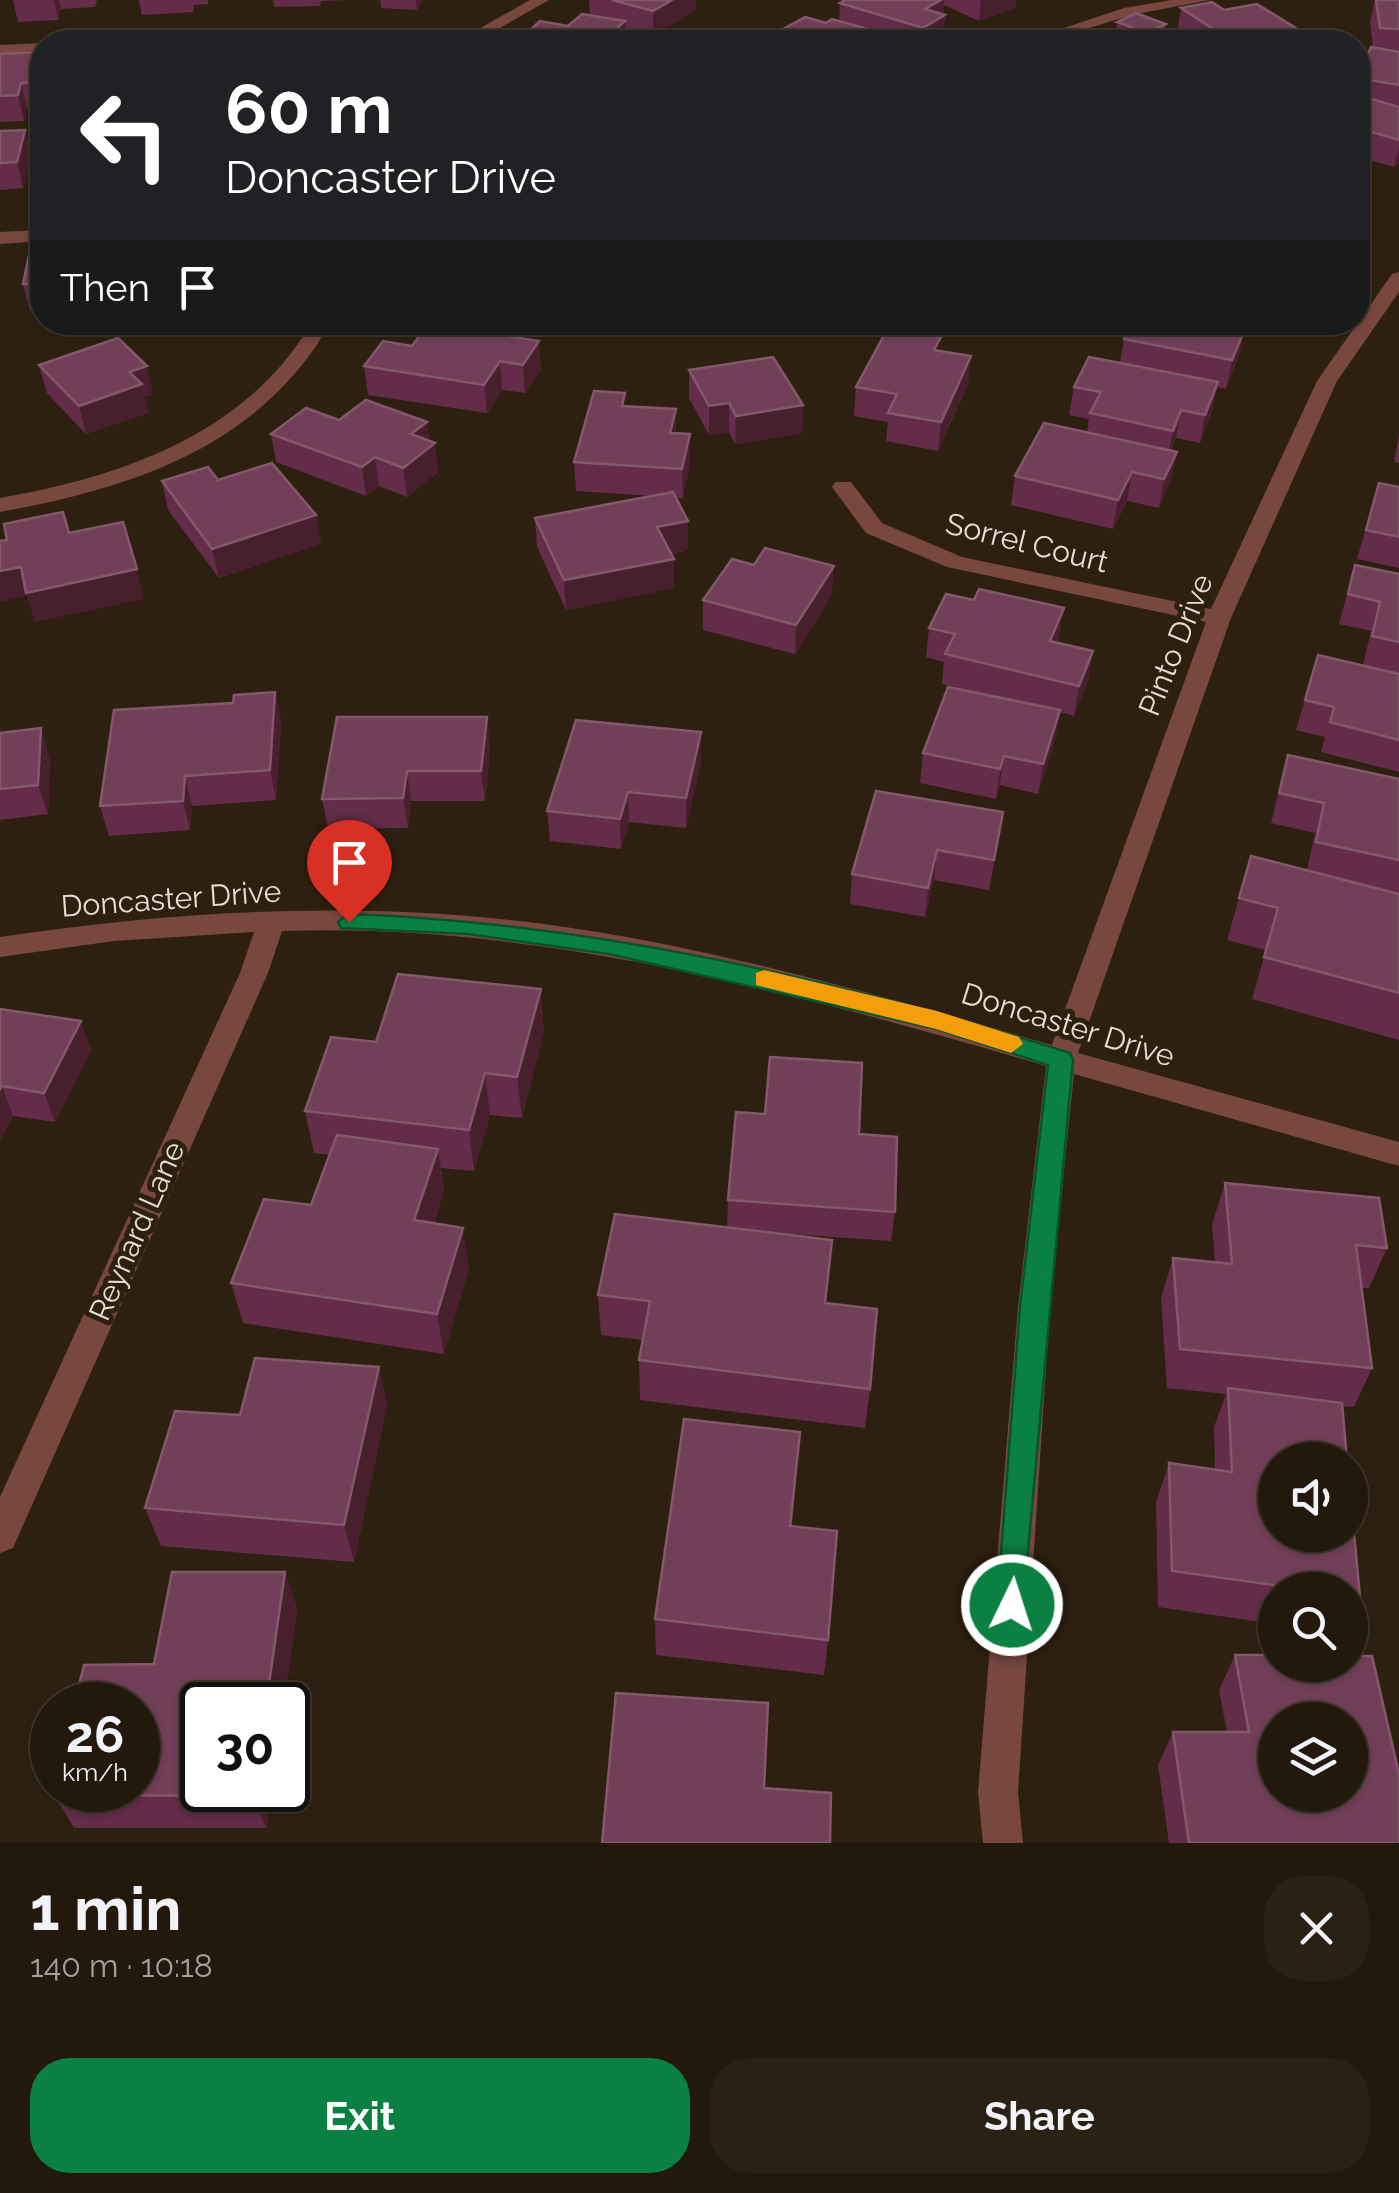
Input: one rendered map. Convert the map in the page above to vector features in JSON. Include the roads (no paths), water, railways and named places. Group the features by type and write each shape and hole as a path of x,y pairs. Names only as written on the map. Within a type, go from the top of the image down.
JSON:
{"street":[{"path":"486,30 542,0"},
{"path":"1068,30 1128,11 1202,0"},
{"path":"0,50 30,49"},
{"path":"0,238 30,237"},
{"name":"Pinto Drive","path":"1370,319 1399,278"},
{"path":"0,504 116,478 206,438 239,417 279,383 317,335"},
{"name":"Pinto Drive","path":"1003,1843 998,1792 1029,1365 1061,1060 1219,618 1327,380 1359,335"},
{"name":"Sorrel Court","path":"843,487 874,528 955,562 1219,618"},
{"name":"Doncaster Drive","path":"0,947 168,928 272,924 468,926 609,946 937,1020 1061,1060 1399,1154"},
{"name":"Reynard Lane","path":"0,1536 254,973 272,924"}]}
